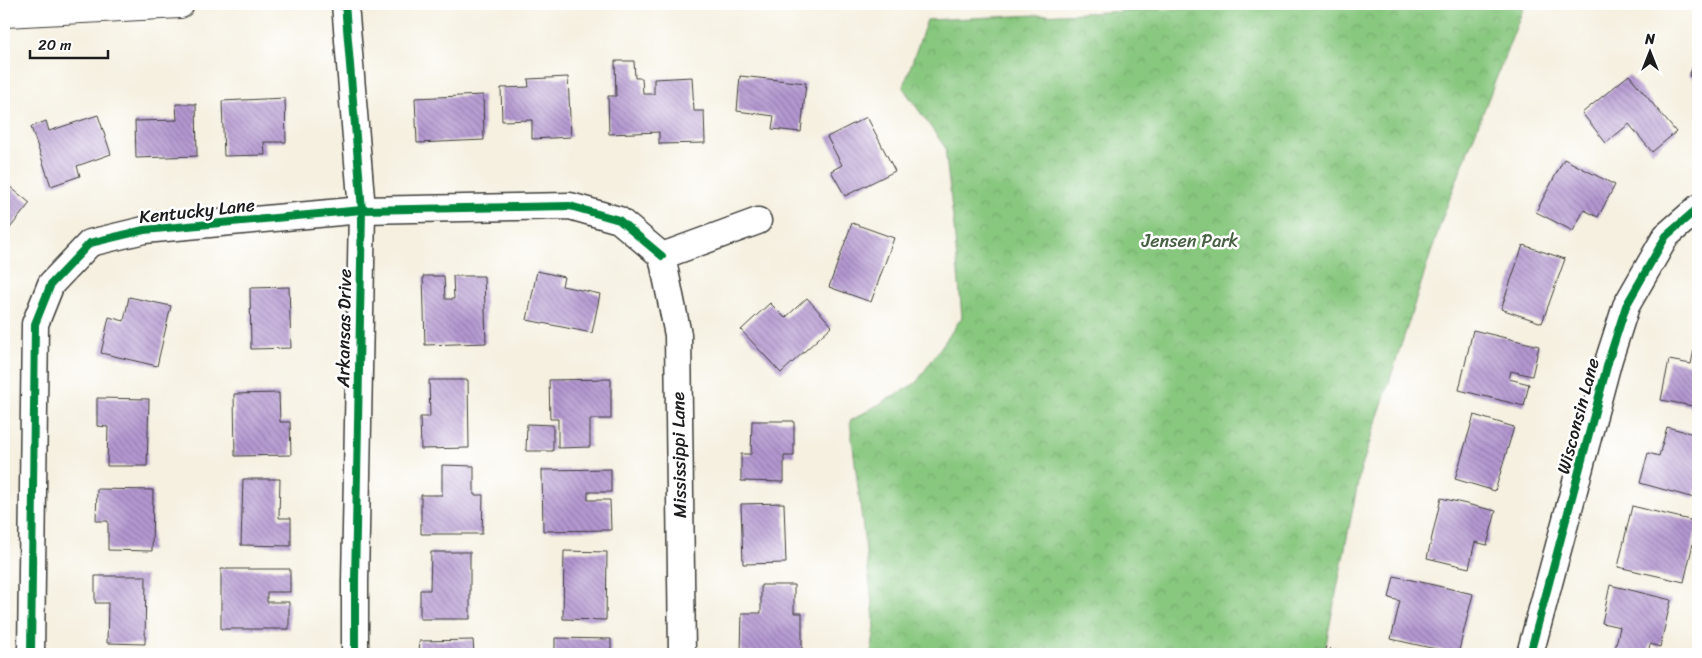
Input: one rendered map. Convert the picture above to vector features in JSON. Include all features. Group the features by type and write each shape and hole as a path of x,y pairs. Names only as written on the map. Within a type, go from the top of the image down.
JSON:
{"main road":[{"path":"4,13 180,4"}],"street":[{"name":"Arkansas Drive","path":"345,4 362,210 354,582 355,654"},
{"name":"Kentucky Lane","path":"31,654 35,324 51,284 90,244 144,230 362,210 570,206 619,220 662,256"},
{"name":"Wisconsin Lane","path":"1530,654 1609,359 1626,306 1666,236 1698,208"},
{"path":"662,256 758,221"},
{"name":"Mississippi Lane","path":"662,256 678,335 682,654"}],"path":[{"path":"1325,648 1348,654"}],"green space":[{"name":"Jensen Park","path":"1284,4 1525,4 1443,216 1360,472 1324,654 871,654 875,627 850,421 916,383 962,317 945,147 903,88 927,20"}],"building":[{"path":"1698,54 1698,81 1689,76"},
{"path":"615,61 634,61 635,78 642,78 643,94 654,94 654,79 692,77 694,111 704,111 705,143 659,144 659,132 609,134 608,96 616,96"},
{"path":"1629,75 1676,132 1652,152 1629,124 1606,143 1582,113"},
{"path":"740,76 806,83 801,132 772,129 774,116 737,111"},
{"path":"568,77 571,137 532,139 532,120 502,121 501,88 529,87 528,79"},
{"path":"483,95 484,140 417,143 415,98"},
{"path":"285,98 286,142 264,142 265,155 224,156 222,101"},
{"path":"176,104 196,104 197,156 136,158 135,121 177,120"},
{"path":"98,115 111,154 77,166 80,176 51,186 31,127 46,121 49,131"},
{"path":"867,117 895,171 845,196 831,171 842,165 827,137"},
{"path":"1564,159 1615,185 1598,217 1584,210 1573,231 1536,212"},
{"path":"4,182 30,203 6,233 4,231"},
{"path":"852,223 894,238 871,302 829,287"},
{"path":"1523,245 1565,259 1542,323 1501,309"},
{"path":"537,271 564,277 562,286 600,294 592,333 527,320"},
{"path":"423,276 444,276 445,299 454,299 453,276 484,276 486,343 425,345"},
{"path":"289,287 291,348 251,349 250,288"},
{"path":"129,297 171,306 157,366 101,353 109,317 124,321"},
{"path":"807,298 832,326 781,373 741,330 770,303 785,318"},
{"path":"1473,330 1539,346 1532,376 1511,371 1509,379 1529,384 1524,406 1459,390"},
{"path":"1697,335 1698,407 1661,400 1669,360 1691,364"},
{"path":"611,379 611,419 590,419 590,447 558,448 558,419 550,419 549,380"},
{"path":"429,380 468,380 469,448 421,449 420,417 430,417"},
{"path":"279,393 280,422 290,422 291,455 235,456 234,394"},
{"path":"97,398 149,399 147,466 107,466 108,427 97,426"},
{"path":"1474,415 1514,427 1495,491 1455,479"},
{"path":"752,421 794,421 794,456 784,456 784,482 741,481 741,454 751,454"},
{"path":"527,424 553,425 553,451 526,451"},
{"path":"1667,427 1698,435 1698,481 1694,498 1640,483 1648,453 1659,456"},
{"path":"442,465 474,466 474,495 483,495 482,534 421,534 421,495 442,495"},
{"path":"611,469 611,492 588,492 588,500 610,500 611,530 543,531 542,470"},
{"path":"243,479 280,479 279,518 291,518 291,546 241,545"},
{"path":"97,489 153,490 152,551 108,550 108,521 96,521"},
{"path":"1441,498 1496,511 1487,545 1475,542 1469,568 1427,558"},
{"path":"784,503 786,563 743,564 741,504"},
{"path":"1632,506 1698,522 1684,582 1618,567"},
{"path":"564,551 607,552 606,620 563,619"},
{"path":"431,552 470,552 470,619 420,619 420,590 430,590"},
{"path":"221,569 290,569 290,592 267,592 267,602 289,602 289,629 221,629"},
{"path":"95,576 146,576 145,644 107,643 108,603 95,603"},
{"path":"1394,576 1473,594 1458,654 1391,639 1400,601 1389,598"},
{"path":"761,585 794,585 794,613 802,613 802,653 741,652 742,613 761,613"},
{"path":"1610,585 1671,600 1660,647 1650,644 1648,654 1614,654 1620,627 1602,623"},
{"path":"555,638 611,639 611,654 555,654"},
{"path":"473,640 474,654 420,654 419,641"}],"cycle path":[{"path":"345,4 362,210 355,654"},
{"path":"31,654 35,324 51,284 90,243 144,230 362,210 570,206 619,220 662,256"},
{"path":"1530,654 1609,359 1626,306 1666,236 1698,208"}]}
